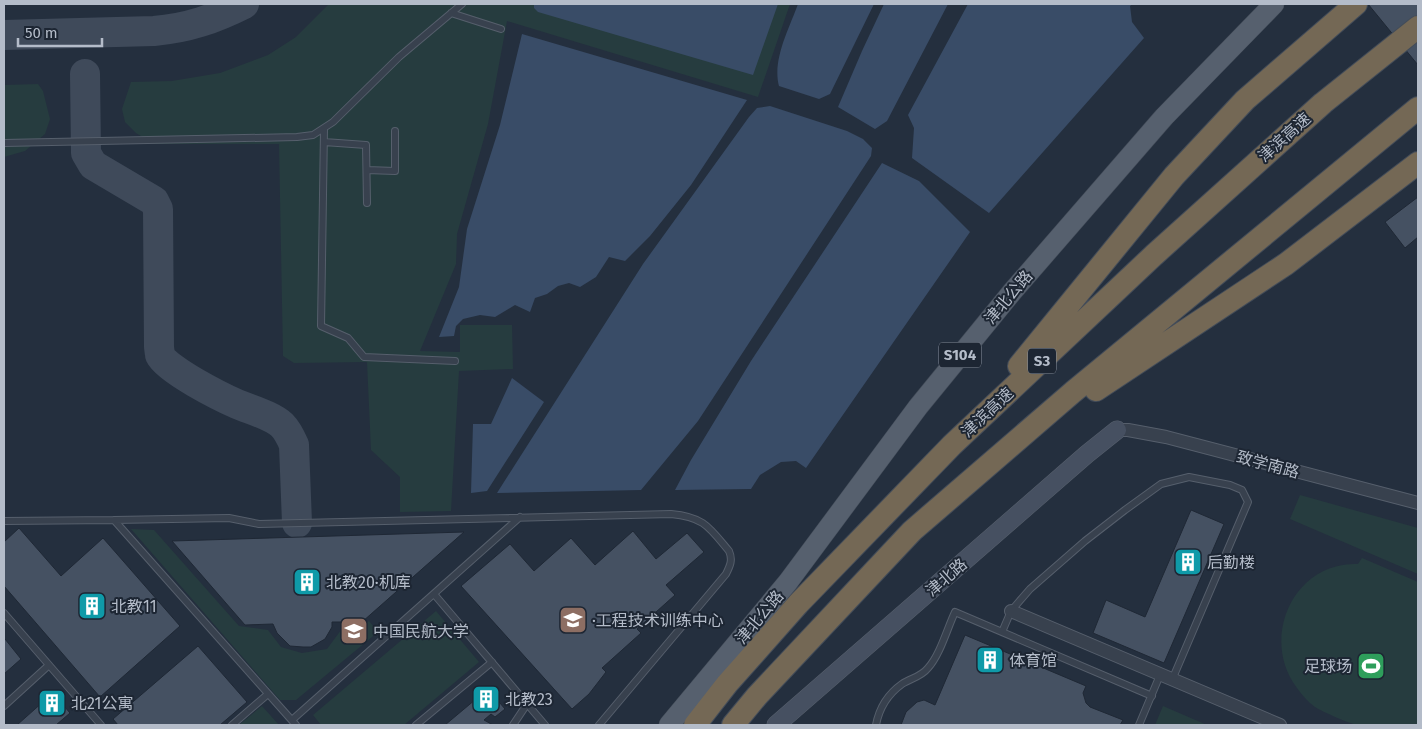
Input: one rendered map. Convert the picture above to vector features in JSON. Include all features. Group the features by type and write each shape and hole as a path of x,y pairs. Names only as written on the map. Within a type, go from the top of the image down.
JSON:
{"highway":[{"path":"952,445 1174,176 1245,100 1356,4"},
{"name":"津滨高速","path":"695,725 798,604 952,445 1154,255 1323,103 1418,27"},
{"path":"733,725 757,696 912,531 1073,392 1418,108"},
{"path":"1002,453 1286,264 1418,163"}],"main road":[{"name":"津北公路","path":"661,725 788,572 933,375 1158,114 1264,4"},
{"name":"津北公路","path":"669,725 788,582 918,407 1000,306 1164,117 1274,4"}],"street":[{"name":"致学南路","path":"1117,430 1128,430 1166,437 1418,504"},
{"name":"津北路","path":"776,725 1117,430"},
{"path":"1011,611 1280,725"}],"lane":[{"path":"4,143 297,137 313,135 333,122 399,57 462,4"},
{"path":"451,13 501,29"},
{"path":"324,129 321,326 348,338 364,356 455,361"},
{"path":"367,170 395,171 395,131"},
{"path":"324,142 366,145 367,203"},
{"path":"1002,632 1011,611 1030,589 1085,541 1162,484 1189,478 1230,485 1242,490 1248,502 1166,677 1152,696 1139,725"},
{"path":"4,521 229,518 258,524 671,514 693,517 707,525 729,551 731,563 726,574 599,725"},
{"path":"114,520 294,723 520,517"},
{"path":"434,594 545,725"},
{"path":"876,725 881,708 889,696 903,684 918,677 928,669 935,658 955,612 1152,696"},
{"path":"4,613 96,724"},
{"path":"416,725 492,662"},
{"path":"4,706 49,665"},
{"path":"232,725 268,694"},
{"path":"513,725 527,704"}],"green space":[{"path":"329,4 790,4 758,97 507,21 488,124 457,234 456,264 420,351 460,352 460,325 512,325 513,369 459,371 451,511 400,512 400,477 371,450 367,362 294,363 283,356 279,144 154,144 136,133 125,122 122,109 131,82 172,81 220,73 268,55 296,37"},
{"path":"38,84 43,91 50,119 45,134 25,151 4,157 4,85"},
{"path":"1300,495 1418,528 1418,574 1290,519"},
{"path":"131,529 154,530 239,626 268,630 281,647 302,653 327,649 344,626 362,626 369,621 378,632 296,700 280,700"},
{"path":"1362,558 1418,582 1418,725 1359,725 1342,720 1310,703 1297,688 1287,670 1282,651 1282,632 1286,613 1295,596 1307,582 1324,571 1343,565 1358,564"},
{"path":"436,611 479,662 404,725 321,725 313,715"},
{"path":"262,706 279,725 239,725"},
{"path":"1163,706 1207,725 1155,725"}],"water":[{"path":"534,4 778,4 753,75 538,12 534,8"},
{"path":"798,4 874,4 830,94 819,99 779,86 777,76 780,55"},
{"path":"884,4 948,4 887,121 875,129 838,107"},
{"path":"968,4 1132,4 1130,6 1132,22 1144,38 989,213 912,158 914,128 908,115"},
{"path":"522,34 747,100 691,185 650,236 625,261 609,257 596,277 580,287 569,283 558,286 547,294 535,298 530,312 515,305 495,317 480,315 463,319 456,326 454,336 439,337 459,287 467,229 500,125"},
{"path":"770,106 847,131 863,139 872,148 871,156 698,421 641,490 497,493 643,264 749,117 757,108"},
{"path":"882,163 919,181 970,232 806,468 796,461 781,462 760,475 751,489 675,490 751,361"},
{"path":"512,378 544,402 487,491 471,493 473,424 491,424"}],"building":[{"path":"1368,4 1418,4 1418,65"},
{"path":"1418,197 1418,237 1405,248 1385,222"},
{"name":"后勤楼","path":"1191,510 1224,524 1164,663 1093,633 1106,600 1145,617"},
{"name":"北教11","path":"19,528 61,576 103,538 180,626 100,697 4,586 4,542"},
{"path":"633,531 656,559 687,533 704,552 666,585 675,595 637,629 641,633 602,668 606,672 589,694 572,709 461,586 510,544 534,571 571,538 595,565"},
{"name":"北教20·机库","path":"464,532 362,622 332,622 332,627 325,639 311,647 290,646 277,633 273,624 245,625 172,541"},
{"name":"体育馆","path":"965,635 1086,686 1083,693 1086,703 1090,707 1123,720 1120,725 901,725 906,712 917,702 924,700 935,705"},
{"path":"4,640 21,659 4,674"},
{"path":"198,646 247,702 220,725 118,725 113,719"},
{"name":"北教23","path":"488,689 505,709 495,717 491,714 484,720 493,725 445,725"},
{"name":"北21公寓","path":"53,693 70,713 56,725 17,725"}],"taxiway":[{"path":"4,35 166,30 200,22 244,4"},
{"path":"85,74 86,153 93,165 154,201 158,209 160,355 173,368 195,382 229,400 272,418 284,427 294,445 297,523"}],"place":[{"name":"后勤楼","path":"1188,562"},
{"name":"北教20·机库","path":"307,582"},
{"name":"北教11","path":"92,606"},
{"name":"·工程技术训练中心","path":"573,620"},
{"name":"中国民航大学","path":"354,631"},
{"name":"体育馆","path":"990,660"},
{"name":"足球场","path":"1371,666"},
{"name":"北教23","path":"486,699"},
{"name":"北21公寓","path":"52,703"}]}
